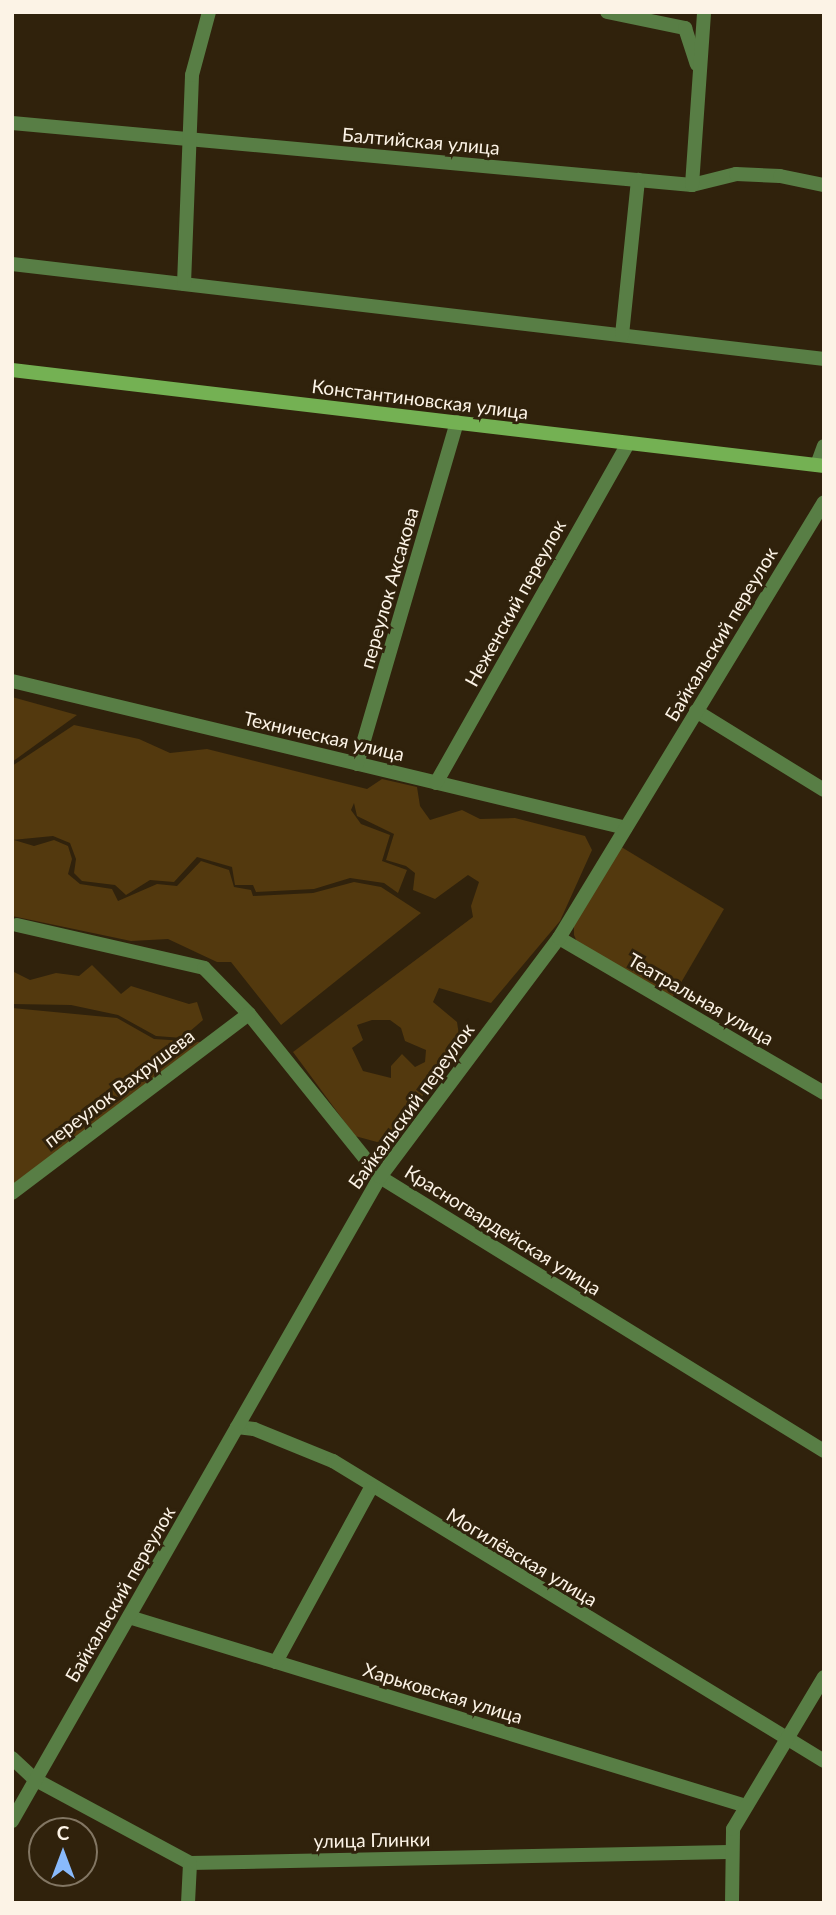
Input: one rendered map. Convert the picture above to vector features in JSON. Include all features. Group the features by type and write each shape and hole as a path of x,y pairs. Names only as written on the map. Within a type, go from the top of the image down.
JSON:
{"street":[{"path":"184,284 186,139 191,75 209,12"},
{"path":"607,12 685,28 699,72"},
{"path":"692,185 704,12"},
{"name":"Балтийская улица","path":"12,124 692,185 736,174 780,176 824,185"},
{"path":"622,335 638,180"},
{"path":"12,264 824,359"},
{"name":"Константиновская улица","path":"12,370 820,466"},
{"name":"переулок Аксакова","path":"357,764 457,422"},
{"name":"Неженский переулок","path":"436,783 628,443"},
{"path":"820,466 824,446"},
{"name":"Байкальский переулок","path":"12,1821 380,1177 559,938 824,502"},
{"name":"Техническая улица","path":"12,681 626,828"},
{"path":"696,711 824,790"},
{"name":"Красногвардейская улица","path":"17,925 204,968 249,1014 380,1177 824,1451"},
{"name":"Театральная улица","path":"559,938 824,1093"},
{"name":"переулок Вахрушева","path":"12,1193 249,1014"},
{"name":"Могилёвская улица","path":"237,1427 254,1429 333,1461 371,1488 824,1761"},
{"path":"276,1662 371,1488"},
{"name":"Харьковская улица","path":"129,1617 746,1806"},
{"path":"732,1903 729,1852 733,1829 824,1677"},
{"name":"улица Глинки","path":"12,1758 36,1780 190,1863 729,1852"},
{"path":"188,1903 190,1863"}],"shaded area":[{"path":"12,697 77,715 12,762"},
{"path":"74,725 139,739 170,753 207,749 367,789 382,779 417,787 420,806 430,820 462,810 480,819 515,818 585,836 592,850 560,921 491,1003 439,988 433,1002 457,1022 460,1042 394,1137 377,1142 355,1136 293,1052 473,917 471,906 479,882 468,875 435,899 413,890 415,873 406,866 386,860 394,834 357,816 354,803 351,810 361,824 390,835 382,861 407,870 398,893 384,883 350,878 314,889 256,892 253,885 235,885 232,867 197,857 174,882 150,880 126,895 115,885 82,881 74,873 76,859 70,843 53,836 12,840 12,766","holes":["372,1020 390,1020 401,1028 405,1041 426,1050 425,1062 415,1067 402,1054 391,1066 391,1078 363,1071 352,1048 363,1040 357,1025"]},
{"path":"14,840 34,846 54,840 68,846 72,859 68,874 80,884 112,889 118,901 157,884 177,886 201,861 229,870 234,887 251,890 253,896 313,893 354,882 381,887 421,913 281,1025 231,962 217,962 168,939 131,941 12,916"},
{"path":"618,845 724,909 672,998 577,942 574,935 574,924"},
{"path":"92,965 121,994 131,986 189,1004 197,1002 203,1020 182,1038 156,1036 118,1015 71,1005 12,1004 12,971 30,980 56,973 79,976"},
{"path":"12,1008 117,1018 154,1039 202,1042 12,1185"}]}
